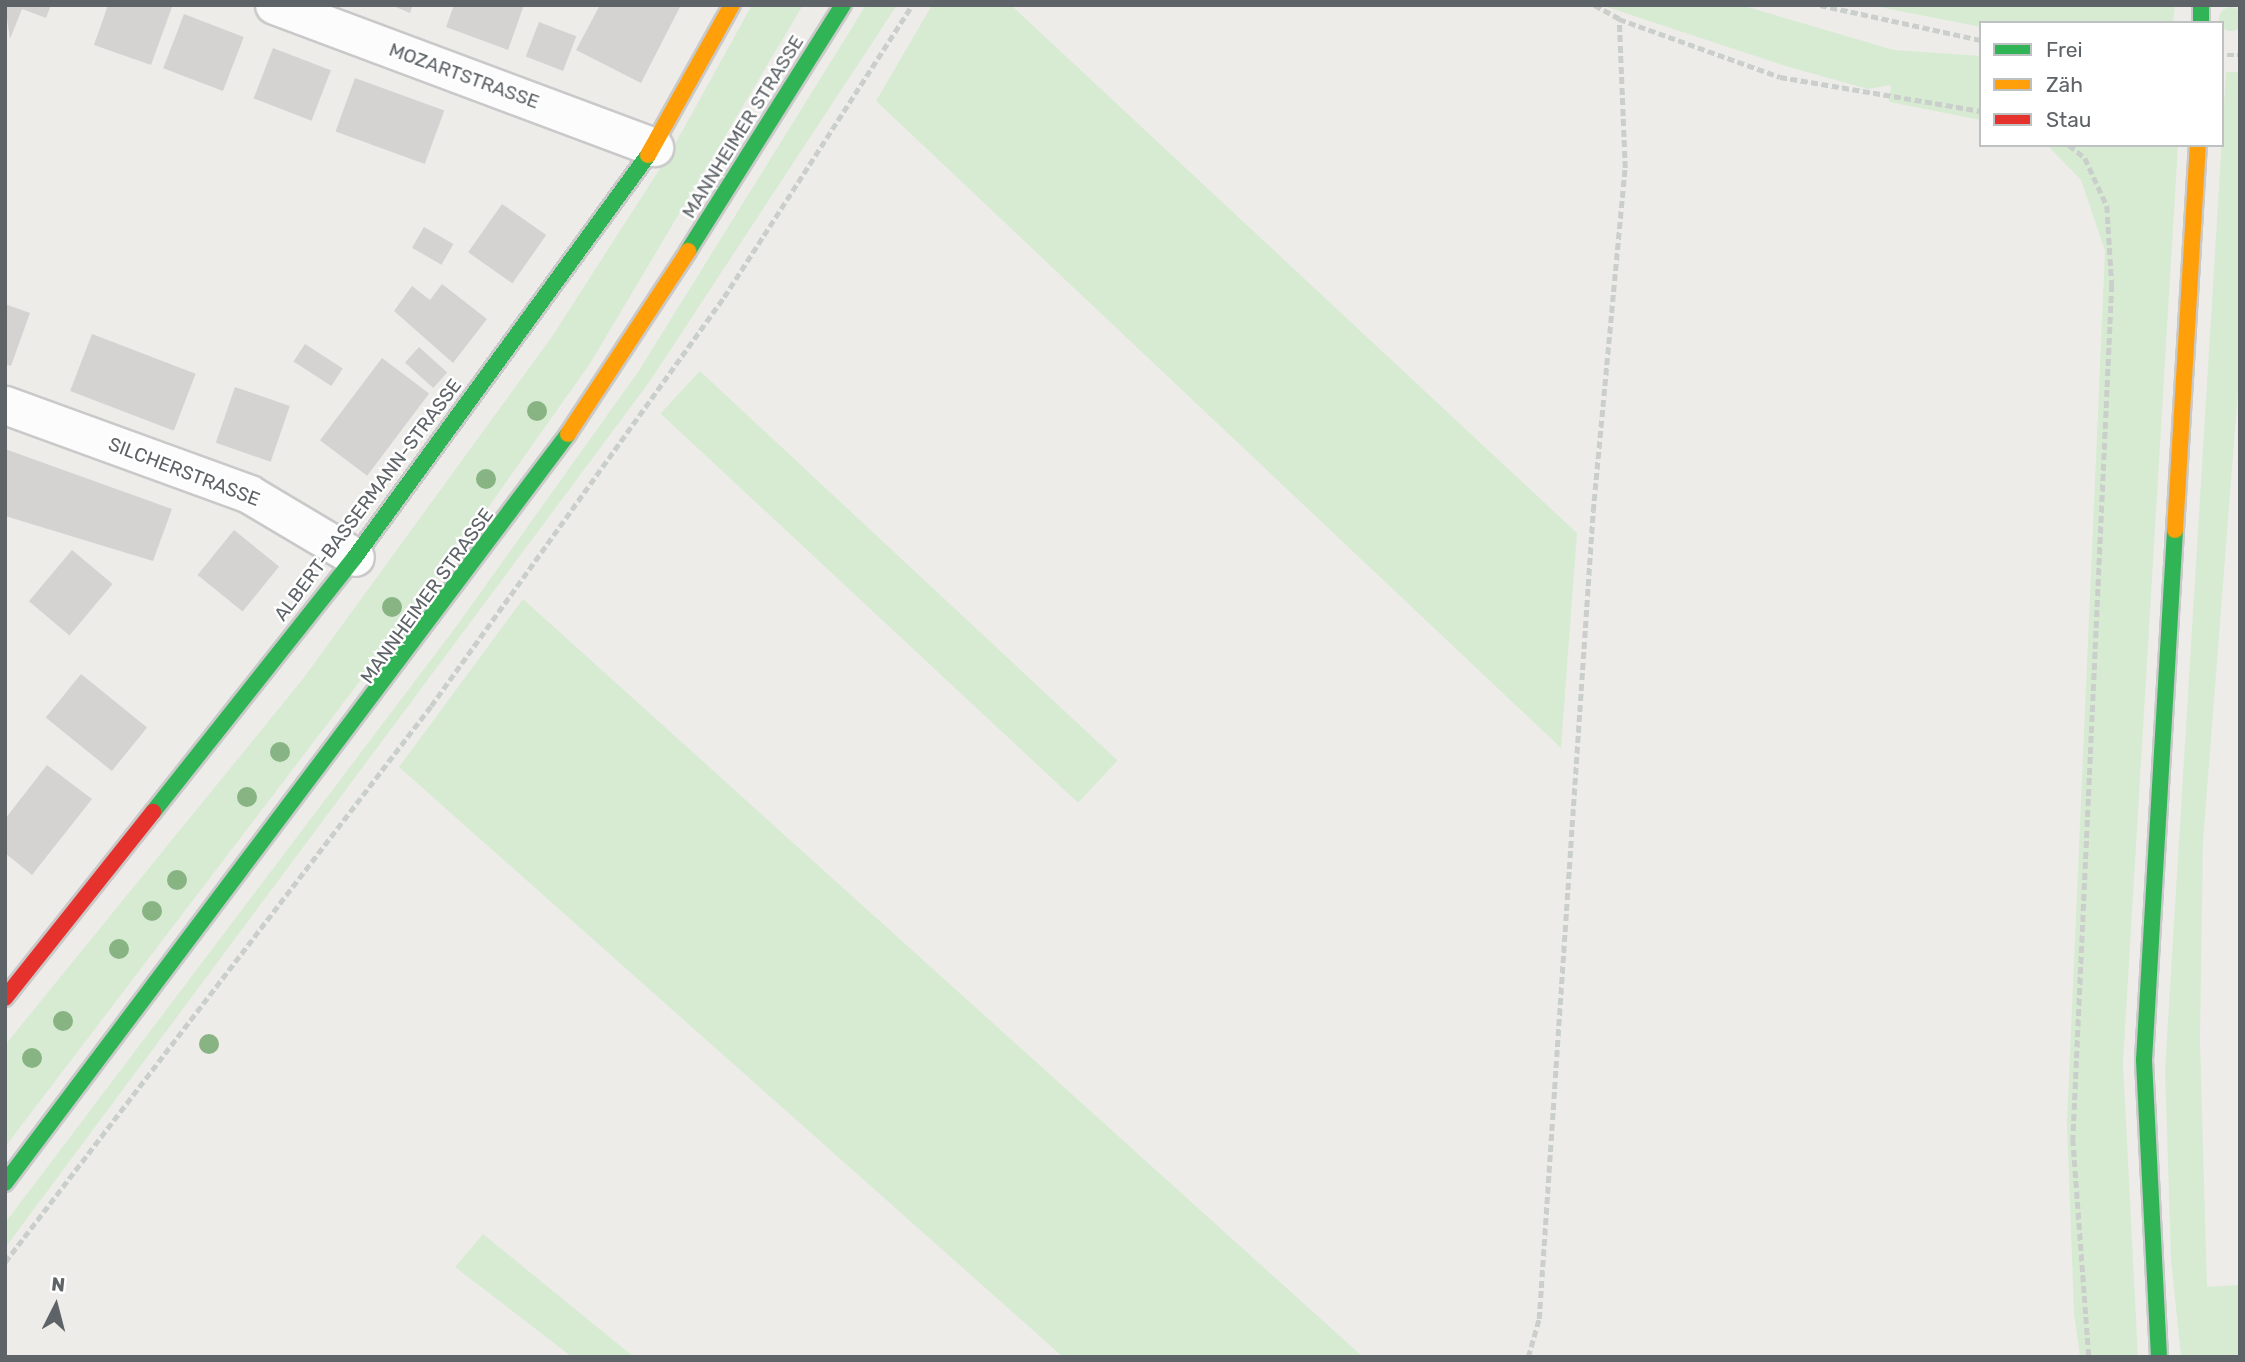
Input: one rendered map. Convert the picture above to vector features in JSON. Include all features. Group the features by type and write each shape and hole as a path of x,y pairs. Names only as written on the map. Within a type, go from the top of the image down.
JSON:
{"main road":[{"name":"ALBERT-BASSERMANN-STRASSE","path":"5,998 355,556 654,147 732,5"},
{"name":"MANNHEIMER STRASSE","path":"5,1183 498,535 619,360 843,5"},
{"path":"2159,1357 2145,1175 2145,1047 2198,147"}],"street":[{"name":"MOZARTSTRASSE","path":"274,5 654,147"},
{"name":"SILCHERSTRASSE","path":"5,405 249,494 355,556"}],"path":[{"path":"1594,5 1619,19 1780,77 1979,111"},
{"path":"1820,5 1979,40"},
{"path":"1528,1357 1539,1319 1577,818 1592,511 1625,168 1619,19"},
{"path":"2071,147 2085,158 2107,206 2112,285 2073,1139 2089,1357"}],"green space":[{"path":"752,5 803,5 591,362 437,580 5,1147 5,1045 302,680 551,338 670,153"},
{"path":"866,5 897,5 650,381 5,1248 5,1223 458,624 638,372"},
{"path":"932,5 1011,5 1577,533 1561,748 876,101"},
{"path":"1601,5 1741,5 1894,50 1979,56 1979,120 1889,102 1891,85 1868,89 1782,65"},
{"path":"1869,5 2175,5 2173,21 1979,21 1979,27"},
{"path":"2226,8 2236,8 2242,14 2242,24 2236,30 2224,29 2224,21 2219,21 2222,10"},
{"path":"2226,72 2240,72 2240,366 2203,842 2200,1040 2207,1287 2240,1285 2240,1357 2181,1357 2171,1259 2165,1070 2221,147 2224,147"},
{"path":"2049,147 2178,147 2123,1063 2138,1357 2080,1357 2074,1313 2067,1122 2105,251 2081,180"},
{"path":"700,371 1118,760 1078,803 660,413"},
{"path":"523,599 1363,1357 1063,1357 399,767"},
{"path":"483,1234 634,1357 572,1357 455,1267"}],"building":[{"path":"5,5 51,5 46,18 22,9 10,39"},
{"path":"108,5 172,7 151,65 94,45"},
{"path":"391,5 413,5 410,13"},
{"path":"454,5 524,5 508,50 446,27"},
{"path":"600,5 681,5 641,83 576,50"},
{"path":"184,14 244,37 223,91 163,68"},
{"path":"539,22 576,36 563,71 526,57"},
{"path":"273,48 331,70 312,121 254,98"},
{"path":"355,78 444,110 425,164 336,132"},
{"path":"502,204 546,235 512,283 468,252"},
{"path":"424,227 453,244 441,265 412,248"},
{"path":"442,284 487,319 453,363 394,311 412,286 430,300"},
{"path":"5,304 30,313 11,366 5,364"},
{"path":"92,334 196,374 174,431 70,391"},
{"path":"305,344 343,369 331,386 294,362"},
{"path":"419,347 447,372 433,388 405,363"},
{"path":"382,358 429,394 367,476 320,440"},
{"path":"235,387 290,406 271,462 216,443"},
{"path":"5,449 172,509 153,561 5,516"},
{"path":"234,530 279,567 243,612 197,575"},
{"path":"72,550 113,584 70,635 29,601"},
{"path":"81,674 147,727 112,771 46,718"},
{"path":"47,765 92,799 32,875 5,853 5,819"}],"traffic: fast":[{"path":"688,251 843,5"},
{"path":"2201,5 2201,21"},
{"path":"153,812 355,557 648,155"},
{"path":"5,1183 568,434"},
{"path":"2159,1357 2144,1060 2175,530"}],"traffic: slow":[{"path":"648,155 732,5"},
{"path":"2175,530 2198,147"},
{"path":"568,434 688,251"}],"traffic: jam":[{"path":"5,998 153,812"}]}
